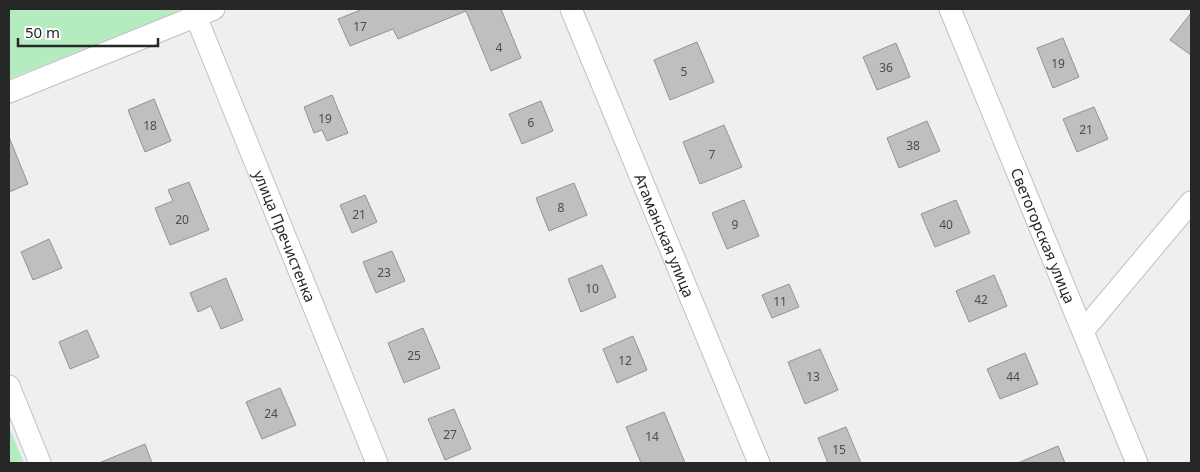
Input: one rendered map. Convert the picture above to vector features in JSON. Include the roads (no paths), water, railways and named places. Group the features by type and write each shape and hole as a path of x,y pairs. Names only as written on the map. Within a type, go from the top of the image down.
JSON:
{"street":[{"name":"Атаманская улица","path":"571,9 759,463"},
{"name":"Светогорская улица","path":"950,9 1137,463"},
{"path":"9,92 201,11"},
{"name":"улица Пречистенка","path":"201,11 375,463"},
{"path":"1083,331 1191,202"},
{"path":"9,386 40,463"}]}
